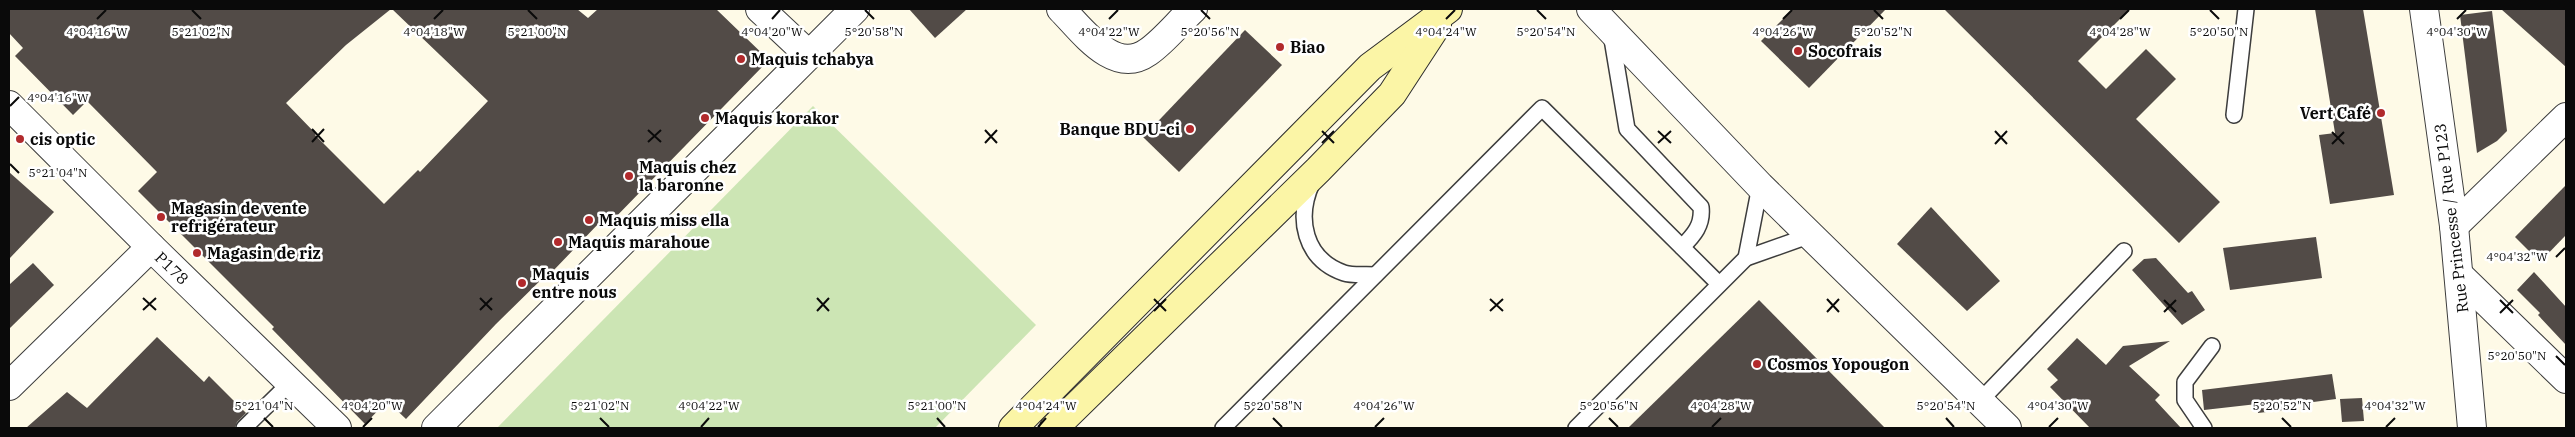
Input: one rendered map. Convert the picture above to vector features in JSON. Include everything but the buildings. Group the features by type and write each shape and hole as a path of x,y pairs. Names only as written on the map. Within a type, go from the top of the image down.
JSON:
{"main road":[{"path":"1054,428 1318,170 1392,94 1448,9"},
{"path":"1013,428 1370,67 1448,9"}],"street":[{"path":"760,9 809,56"},
{"path":"436,428 855,9"},
{"path":"1061,9 1098,46 1115,57 1133,60 1149,52 1192,9"},
{"name":"Rue Princesse / Rue P123","path":"2424,9 2454,226 2472,428"},
{"path":"1601,18 1760,186 2007,428"},
{"name":"P178","path":"9,105 151,248 337,428"},
{"path":"2454,226 2566,117"},
{"path":"9,386 151,248"},
{"path":"2459,275 2566,379"}],"lane":[{"path":"2234,115 2246,9"},
{"path":"1601,18 1627,129 1701,207 1702,220 1692,237 1682,247"},
{"path":"1223,428 1542,108 1719,284"},
{"path":"1318,170 1307,195 1303,215 1305,236 1314,253 1345,273 1376,275"},
{"path":"1746,258 1760,186"},
{"path":"1576,428 1746,258 1810,235"},
{"path":"1980,401 2124,251"},
{"path":"2204,428 2185,400 2185,382 2212,346"},
{"path":"244,428 290,383"}],"green space":[{"path":"813,106 1036,325 935,428 497,428"}],"place":[{"name":"Biao","path":"1280,47"},
{"name":"Socofrais","path":"1798,51"},
{"name":"Maquis tchabya","path":"741,59"},
{"name":"Vert Café","path":"2381,113"},
{"name":"Maquis korakor","path":"705,118"},
{"name":"Banque BDU-ci","path":"1190,129"},
{"name":"cis optic","path":"20,139"},
{"name":"Maquis chez la baronne","path":"629,176"},
{"name":"Magasin de vente refrigérateur","path":"161,217"},
{"name":"Maquis miss ella","path":"589,220"},
{"name":"Maquis marahoue","path":"558,242"},
{"name":"Magasin de riz","path":"197,253"},
{"name":"Maquis entre nous","path":"522,283"},
{"name":"Cosmos Yopougon","path":"1757,364"}]}
